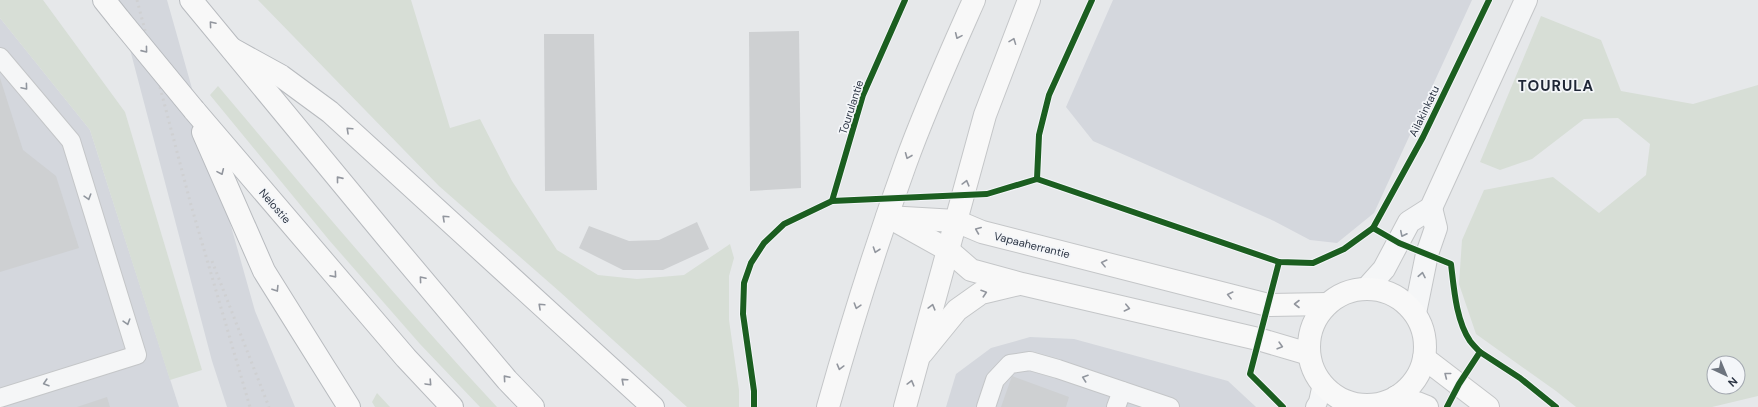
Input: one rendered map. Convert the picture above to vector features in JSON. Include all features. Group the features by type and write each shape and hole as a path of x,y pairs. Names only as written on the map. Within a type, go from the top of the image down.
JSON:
{"main road":[{"name":"Nelostie","path":"104,0 194,110 309,245 406,358 452,407"},
{"path":"191,0 400,253 507,380 533,407"},
{"path":"828,407 850,329 908,157 945,65 974,0"},
{"path":"904,407 985,115 1029,0"},
{"path":"232,49 282,76 330,112 653,407"},
{"path":"194,110 264,271 349,407"},
{"path":"887,217 948,250 970,270 1022,284 1258,339 1309,354"},
{"name":"Vapaaherrantie","path":"887,217 956,221 982,232 1268,304 1327,304"},
{"path":"918,358 957,310 980,293 1022,284"},
{"path":"1367,288 1386,292 1402,300 1415,313 1423,330 1425,341 1424,358 1419,373 1410,387 1396,398 1381,404 1364,406 1338,398 1322,384 1314,372 1309,354 1309,336 1315,319 1327,304 1342,294 1367,288"},
{"path":"1424,358 1474,394 1488,407"},
{"path":"1396,398 1417,402 1427,407"}],"street":[{"path":"1367,288 1384,269 1409,222 1431,208 1526,0"},
{"path":"1415,313 1427,254 1436,228 1431,208"}],"lane":[{"path":"0,57 71,141 137,355 0,398"},
{"path":"986,407 995,380 1010,364 1030,361 1058,369 1119,399 1170,407"},
{"path":"1315,407 1318,402 1322,384"}],"shaded area":[{"path":"0,0 43,0 125,112 202,370 170,380 90,130 0,18"},
{"path":"117,0 167,0 255,311 295,407 227,407 212,361"},
{"path":"258,0 411,0 450,128 480,119 512,181 557,250 598,275 637,279 684,275 730,244 734,258 729,276 729,320 739,390 739,407 687,407 560,292 439,186"},
{"path":"1113,0 1472,0 1374,213 1337,243 1310,240 1274,221 1093,141 1066,107"},
{"path":"1541,16 1601,40 1621,91 1693,104 1758,85 1758,396 1712,407 1576,407 1476,334 1459,284 1462,240 1484,190 1553,177 1599,213 1646,175 1650,144 1618,118 1584,119 1532,159 1500,170 1480,162"},
{"path":"0,18 90,130 179,407 0,407"},
{"path":"218,86 390,288 497,407 480,407 420,344 329,240 210,95"},
{"path":"1030,337 1074,339 1228,381 1256,407 946,407 956,374 991,348"},
{"path":"377,393 390,407 375,407 372,402"}],"building":[{"path":"799,31 801,188 750,191 749,32"},
{"path":"544,34 594,34 597,190 545,191"},
{"path":"0,78 23,150 56,176 79,248 0,272"},
{"path":"697,222 709,249 663,270 623,270 579,248 589,226 629,241 659,240"},
{"path":"1012,376 1069,397 1066,407 1001,407"},
{"path":"107,397 110,407 77,407"}],"railway":[{"path":"137,0 191,205 250,407"},
{"path":"212,261 269,407"}],"cycle path":[{"name":"Tourulantie","path":"832,201 863,95 905,0"},
{"path":"1037,179 1039,135 1049,95 1092,0"},
{"name":"Ailakinkatu","path":"1373,228 1423,137 1489,0"},
{"path":"754,407 754,391 743,314 744,283 751,263 764,243 784,224 832,201 987,194 1037,179 1279,262 1313,263 1344,249 1373,228 1399,243 1451,264 1456,304 1462,324 1470,341 1480,352 1459,384 1447,407"},
{"path":"1279,262 1250,374 1283,407"},
{"path":"1480,352 1520,378 1556,407"}],"district":[{"name":"TOURULA","path":"1556,86"}]}
